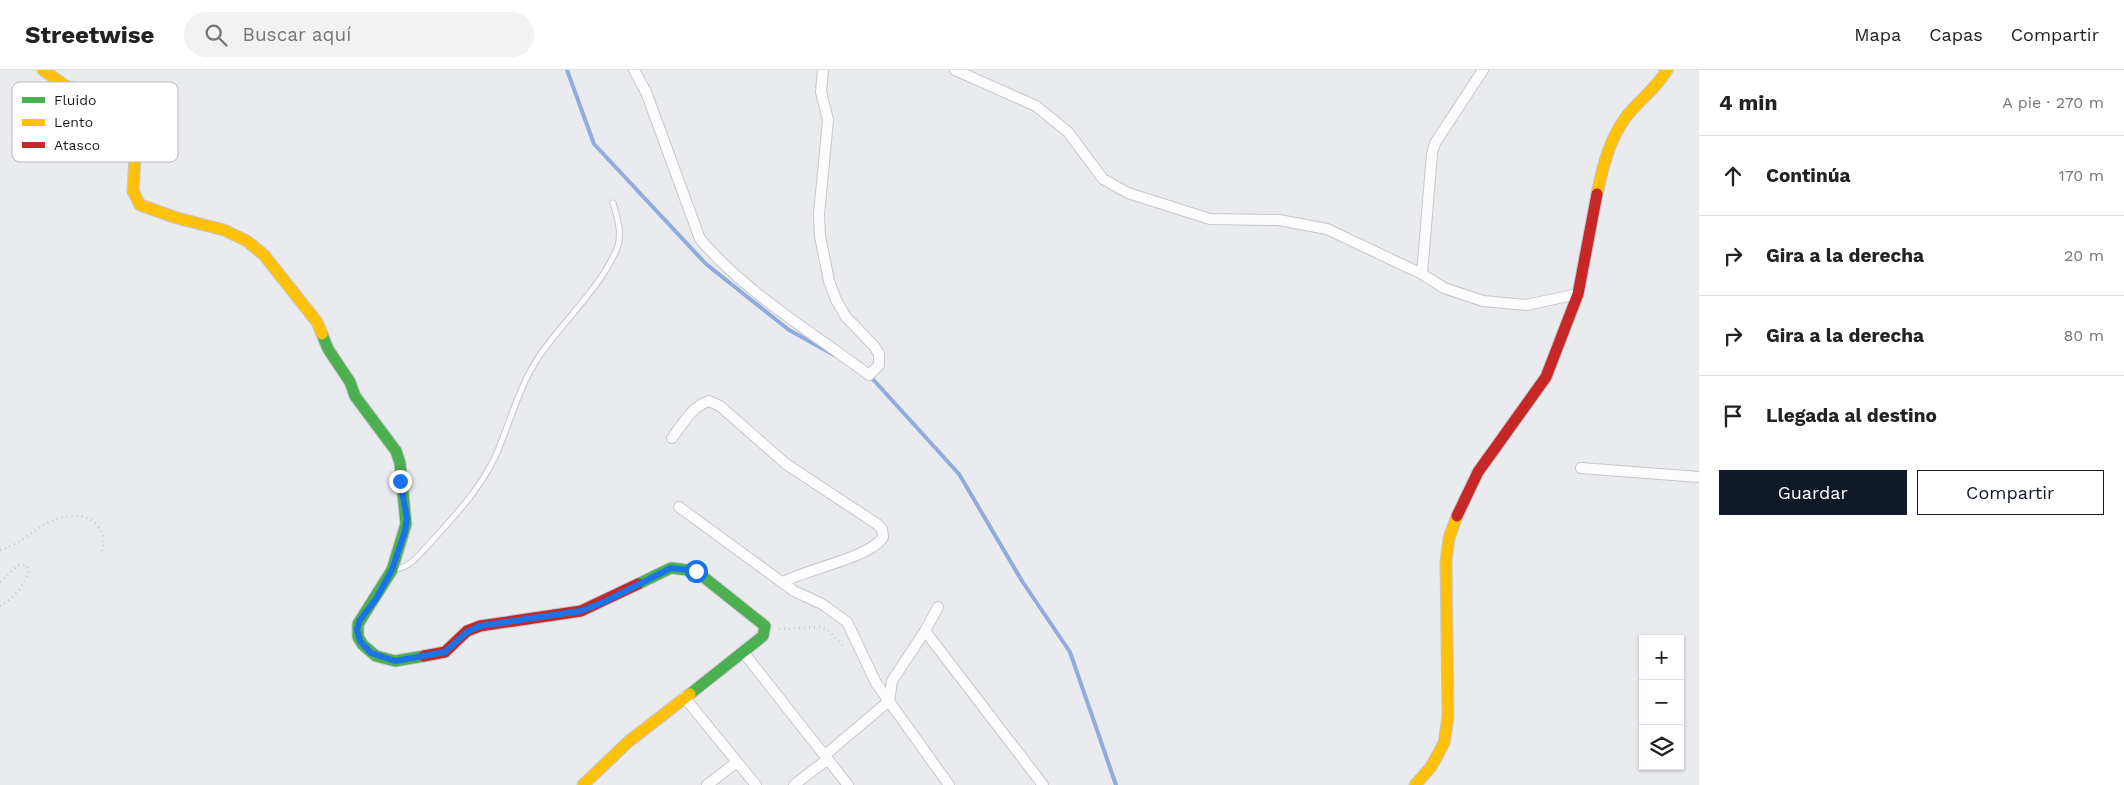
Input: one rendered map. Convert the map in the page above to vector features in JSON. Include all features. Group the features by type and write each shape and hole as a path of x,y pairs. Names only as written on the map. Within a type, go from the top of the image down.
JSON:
{"street":[{"path":"43,70 60,82"},
{"path":"634,70 646,92 700,239 714,255 766,298 869,375 879,364 879,354 846,317 836,300 829,281 820,236 819,214 828,120 821,92 823,70"},
{"path":"955,70 1036,106 1068,132 1103,178 1128,193 1210,219 1278,220 1328,228 1422,274 1444,288 1483,301 1526,306 1578,294"},
{"path":"1422,274 1432,154 1436,143 1483,70"},
{"path":"1415,785 1431,767 1444,743 1448,717 1446,561 1449,538 1460,507 1478,472 1546,377 1578,294 1599,185 1610,142 1627,116 1658,85 1668,70"},
{"path":"135,162 133,192 140,204 177,218 224,230 247,241 264,255 312,315 332,358 350,382 355,396 391,442 398,457 406,524 392,570 376,599 360,620 358,633 363,646 371,653 395,661 445,652 467,632 480,626 581,611 604,602 671,568 696,571 763,623 766,628 763,636 628,742 586,780 583,785"},
{"path":"672,438 694,411 701,404 709,401 720,406 786,464 878,524 882,529 883,537 877,544 840,561 783,582"},
{"path":"1581,468 1699,476"},
{"path":"679,507 794,591 822,604 847,622 876,683 949,785"},
{"path":"794,785 889,701 892,681 925,631 938,607"},
{"path":"925,631 1043,785"},
{"path":"743,652 848,785"},
{"path":"684,697 756,785"},
{"path":"707,785 737,762"}],"lane":[{"path":"392,570 407,566 425,548 470,497 488,471 520,391 534,366 602,274 615,252 619,232 613,203"}],"path":[{"path":"0,550 12,545 50,520 83,516 92,520 101,530 105,538 102,552"},
{"path":"0,582 18,565 26,565 29,570 20,588 11,599 0,606"},
{"path":"766,628 821,627 828,630 858,661 865,663"}],"waterway":[{"path":"567,70 594,144 706,264 789,330 834,355"},
{"path":"870,376 959,474 1022,581 1070,652 1116,785"}],"traffic: fast":[{"path":"322,334 328,349 350,382 355,396 396,451 400,463 406,524 392,570 358,624 358,637 363,645 376,656 395,661 424,656"},
{"path":"638,584 671,568 696,571 765,626 763,636 690,694"}],"traffic: slow":[{"path":"43,70 60,82"},
{"path":"1597,194 1607,154 1620,126 1667,70"},
{"path":"135,162 133,191 140,205 177,218 224,230 247,241 264,255 317,322 322,334"},
{"path":"1415,785 1431,767 1444,743 1448,717 1446,561 1449,538 1457,516"},
{"path":"583,785 628,742 690,694"}],"traffic: jam":[{"path":"1457,516 1478,472 1546,377 1578,294 1597,194"},
{"path":"424,656 445,652 467,631 480,626 581,611 638,584"}],"route":[{"path":"400,481 407,518 405,531 392,570 376,599 360,620 357,629 358,637 363,646 376,656 395,661 445,652 467,632 480,626 581,611 604,602 671,568 696,571"}]}
